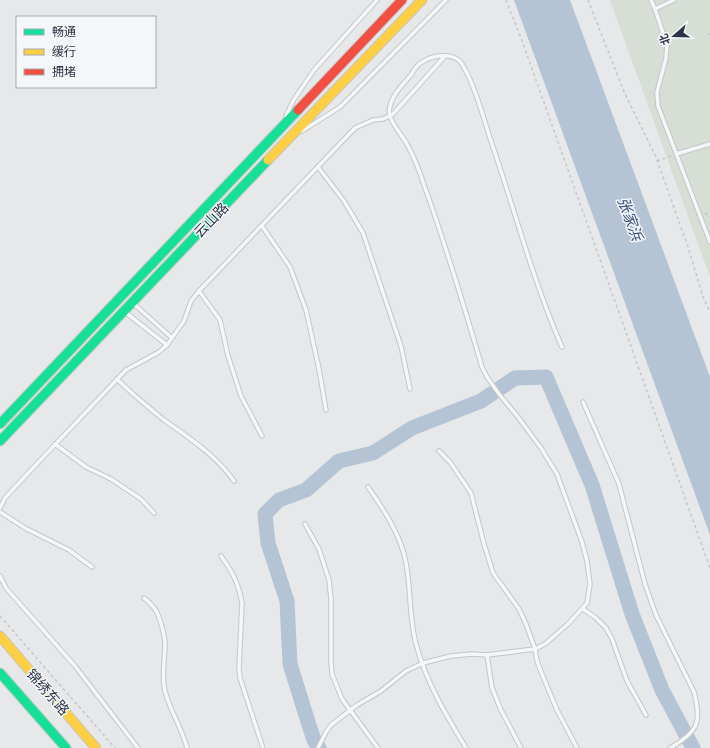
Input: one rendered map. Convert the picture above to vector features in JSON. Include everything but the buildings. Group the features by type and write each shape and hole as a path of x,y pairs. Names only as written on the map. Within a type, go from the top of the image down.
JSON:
{"main road":[{"name":"云山路","path":"0,424 402,0"},
{"name":"云山路","path":"0,441 422,0"},
{"name":"锦绣东路","path":"0,636 96,748"},
{"name":"锦绣东路","path":"0,673 66,748"}],"lane":[{"path":"279,129 293,101 314,70 377,0"},
{"path":"288,139 340,107 446,0"},
{"path":"651,0 666,45 666,58 657,92 658,106 710,242"},
{"path":"655,9 674,0"},
{"path":"0,508 5,498 126,370 159,352 167,344 184,321 191,302 199,291 355,128 373,120 393,114 445,56"},
{"path":"318,748 320,742 331,725 381,691 406,671 423,663 451,656 472,654 486,655 535,649 545,644 568,624 587,604 590,584 587,561 582,542 557,474 541,448 499,394 482,367 448,254 424,185 408,145 390,116 390,105 394,97 420,64 434,58 445,56 454,57 460,60 469,78 506,186 539,290 562,347"},
{"path":"676,154 710,144"},
{"path":"318,167 344,202 363,233 401,346 410,389"},
{"path":"262,226 290,267 306,310 326,410"},
{"path":"199,291 220,320 228,356 241,396 262,436"},
{"path":"133,303 172,338"},
{"path":"125,311 167,344"},
{"path":"118,379 138,399 217,460 234,481"},
{"path":"583,402 619,484 645,584 656,615 694,692 698,716 696,726 685,740 670,748"},
{"path":"55,444 86,467 111,479 141,499 154,513"},
{"path":"439,451 450,462 471,493 484,544 494,573 526,624 535,649 537,661 553,700 577,748"},
{"path":"368,487 396,533 403,549 407,564 413,631 416,645 440,704 466,748"},
{"path":"0,512 25,528 69,550 92,567"},
{"path":"305,524 318,549 329,580 331,599 332,674 342,699 378,748"},
{"path":"221,556 237,581 240,592 242,603 239,648 240,673 263,748"},
{"path":"0,576 6,588 75,666 138,748"},
{"path":"144,598 155,610 163,632 165,643 165,688 168,701 188,748"},
{"path":"583,609 596,618 606,628 612,639 627,681 646,715"},
{"path":"486,655 492,688 501,710 521,748"}],"path":[{"path":"506,0 521,38 710,568"},
{"path":"588,0 625,94 657,160 688,247 703,296 710,312"},
{"path":"657,160 676,154"},
{"path":"0,616 115,748"}],"shaded area":[{"path":"610,0 710,0 710,277"}],"water":[{"name":"张家浜","path":"514,0 570,0 710,377 710,535"}],"waterway":[{"path":"319,748 314,740 290,664 287,601 268,543 265,514 279,500 306,490 339,461 373,453 412,428 481,401 515,378 546,377 592,485 632,614 662,690 693,748"}],"traffic: fast":[{"path":"0,424 298,110"},
{"path":"0,441 268,160"},
{"path":"0,673 66,748"}],"traffic: slow":[{"path":"268,160 422,0"},
{"path":"0,636 96,748"}],"traffic: jam":[{"path":"298,110 402,0"}]}
